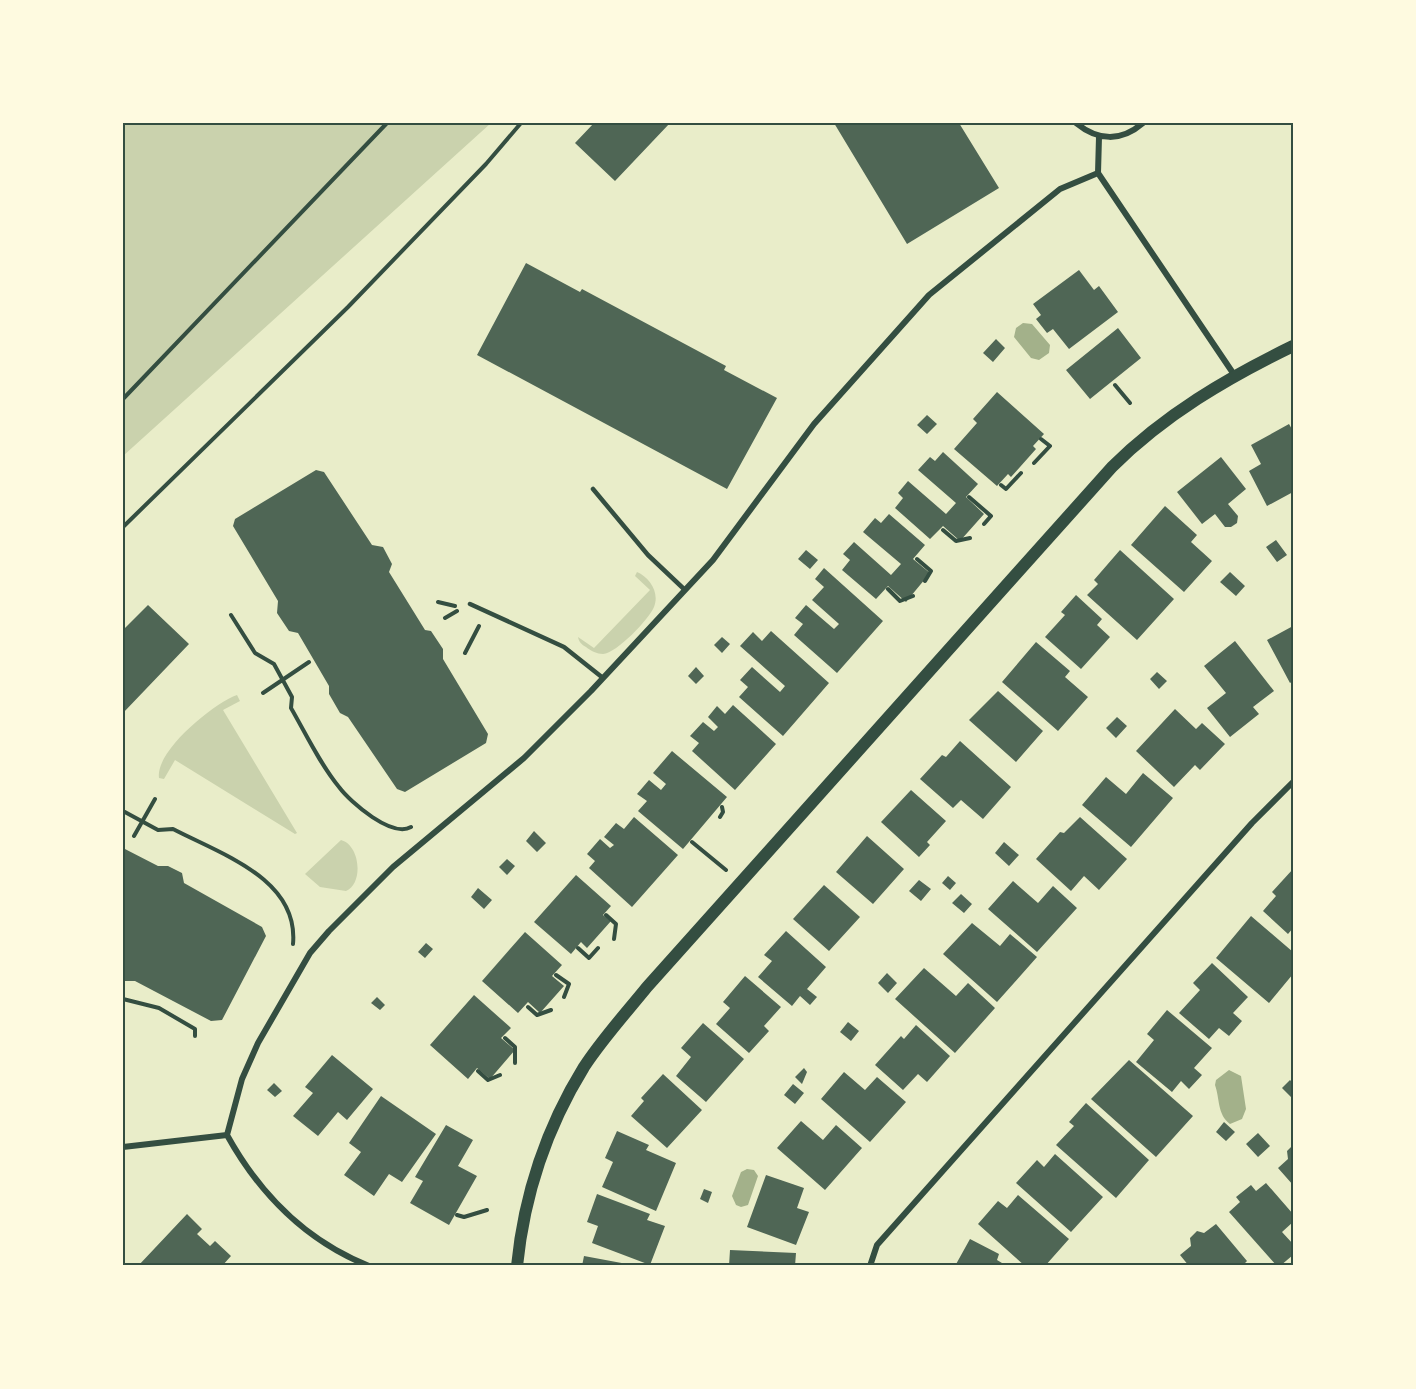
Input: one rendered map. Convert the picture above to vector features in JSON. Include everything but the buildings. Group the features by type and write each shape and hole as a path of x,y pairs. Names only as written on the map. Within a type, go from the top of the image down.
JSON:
{"main road":[{"path":"517,1266 522,1218 534,1176 556,1120 580,1075 604,1039 647,987 1112,467 1173,414 1235,376 1293,346"}],"street":[{"path":"1076,123 1099,137 1114,138 1130,133 1143,123"},
{"path":"1099,137 1098,173 1235,376"},
{"path":"369,1266 333,1248 288,1216 243,1164 227,1135 242,1079 258,1043 310,953 350,909 431,834 504,776 548,736 603,678 713,560 814,424 929,295 1060,189 1098,173"},
{"path":"870,1266 877,1245 1231,846 1293,782"},
{"path":"123,1147 227,1135"}],"lane":[{"path":"593,489 648,555 685,590"},
{"path":"470,604 564,647 603,678"}],"path":[{"path":"123,399 387,123"},
{"path":"123,526 348,306 486,164 521,123"},
{"path":"1115,385 1130,403"},
{"path":"1034,463 1050,446 1041,439"},
{"path":"1001,485 1006,489 1021,473"},
{"path":"969,497 991,516 984,524"},
{"path":"943,530 956,541 970,538"},
{"path":"917,559 931,571 925,581"},
{"path":"888,590 900,601 913,596"},
{"path":"231,615 255,653 274,664 292,697 291,708 346,795 395,830 406,830 420,822 431,834"},
{"path":"263,693 309,662"},
{"path":"134,836 155,799"},
{"path":"720,817 722,807"},
{"path":"123,811 159,830 173,829 264,879 278,894 289,912 294,929 293,946"},
{"path":"692,842 740,883"},
{"path":"606,915 616,924 614,939"},
{"path":"578,948 589,958 598,948"},
{"path":"556,975 568,984 564,997"},
{"path":"123,999 159,1008 195,1029 195,1036"},
{"path":"528,1007 537,1015 551,1010"},
{"path":"505,1038 514,1047 514,1063"},
{"path":"478,1071 488,1080 500,1075"},
{"path":"458,1215 464,1217 487,1210"}],"shaded area":[{"path":"123,123 491,123 123,456"},
{"path":"1023,323 1032,324 1050,345 1049,353 1039,360 1031,358 1014,337 1016,328"},
{"path":"637,572 646,577 656,596 651,612 632,635 616,648 603,654 590,650 581,643 578,637 594,648 650,590 635,576"},
{"path":"237,695 240,701 223,710 297,833 295,834 175,760 164,779 159,778 160,767 166,755 188,729 215,708"},
{"path":"341,840 347,843 356,856 357,873 352,887 346,891 320,887 305,874"},
{"path":"1229,1070 1241,1076 1246,1109 1242,1119 1230,1124 1221,1111 1215,1085 1216,1080"},
{"path":"747,1169 754,1170 758,1176 748,1205 741,1207 736,1205 732,1196 741,1172"}]}
